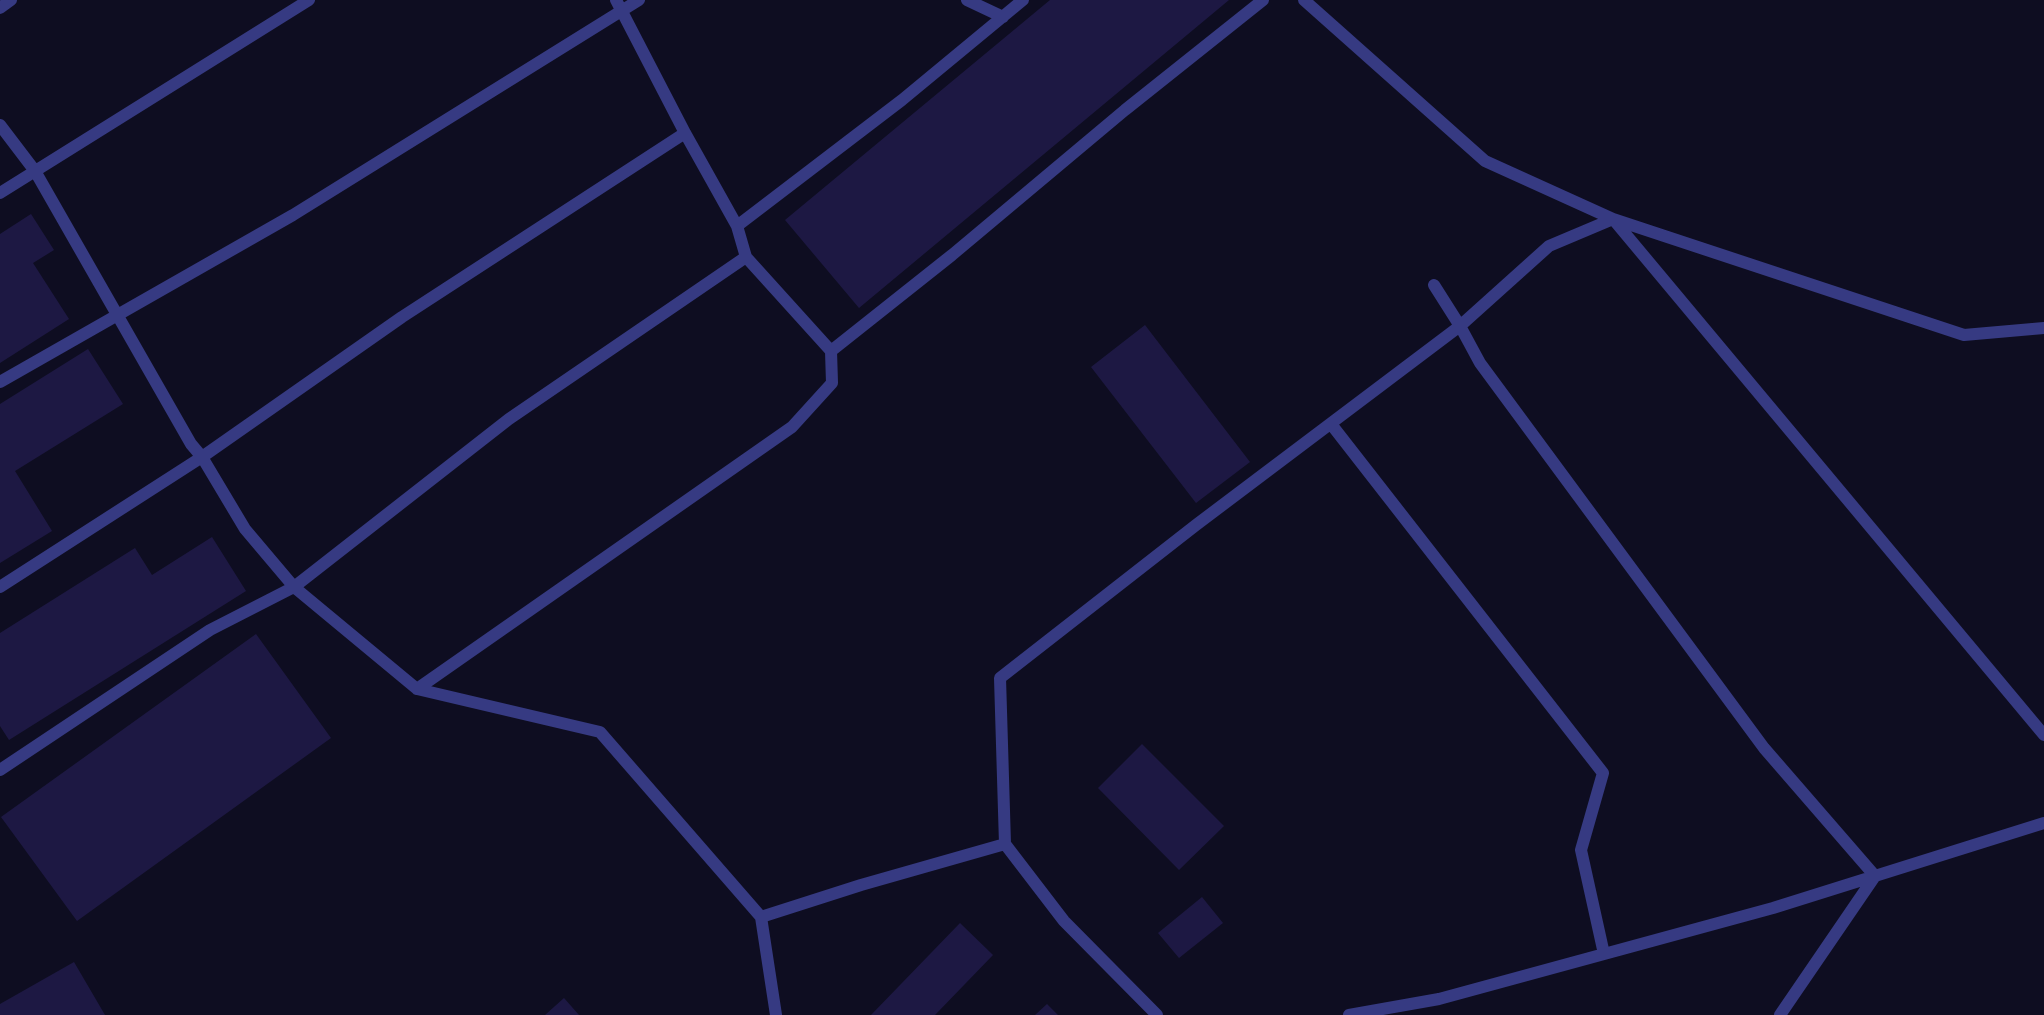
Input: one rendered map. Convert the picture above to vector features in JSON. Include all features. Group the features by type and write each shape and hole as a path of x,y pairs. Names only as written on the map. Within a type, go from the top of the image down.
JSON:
{"street":[{"path":"0,8 11,0"},
{"path":"0,193 309,0"},
{"path":"0,382 293,215 619,5 639,0"},
{"path":"967,0 1003,17"},
{"path":"737,226 902,100 1023,0"},
{"path":"832,351 952,255 1140,98 1263,0"},
{"path":"1304,0 1486,161 1613,219 1964,335 2044,328"},
{"path":"417,689 792,427 832,383 832,351 746,257 737,226 685,132 619,5"},
{"path":"0,125 35,170 191,444 202,457 245,529 294,587 417,689 600,732 761,917 776,1015"},
{"path":"0,587 202,457 402,317 685,132"},
{"path":"1157,1015 1064,921 1005,844 1000,678 1196,525 1460,326 1549,246 1613,219"},
{"path":"1613,219 2044,735"},
{"path":"0,770 210,630 294,587 509,419 746,257"},
{"path":"1434,285 1460,326 1480,363 1764,748 1875,876"},
{"path":"1331,424 1603,773 1581,850 1604,954"},
{"path":"1349,1015 1439,999 1774,908 2044,823"},
{"path":"761,917 861,885 1005,844"},
{"path":"1780,1015 1875,876"}],"building":[{"path":"1050,0 1229,0 859,308 785,220"},
{"path":"31,214 54,250 33,263 69,319 0,363 0,234"},
{"path":"1145,325 1250,462 1196,503 1091,367"},
{"path":"88,349 123,404 15,471 52,531 0,563 0,404"},
{"path":"212,537 246,591 9,740 0,726 0,633 135,548 152,575"},
{"path":"256,634 331,738 77,921 1,817"},
{"path":"1142,744 1224,826 1179,870 1098,788"},
{"path":"1202,897 1223,923 1179,958 1158,933"},
{"path":"960,923 993,955 935,1015 871,1015"},
{"path":"74,962 105,1015 0,1015 0,1004"},
{"path":"564,998 579,1015 545,1015"},
{"path":"1047,1004 1058,1015 1035,1015"}]}
